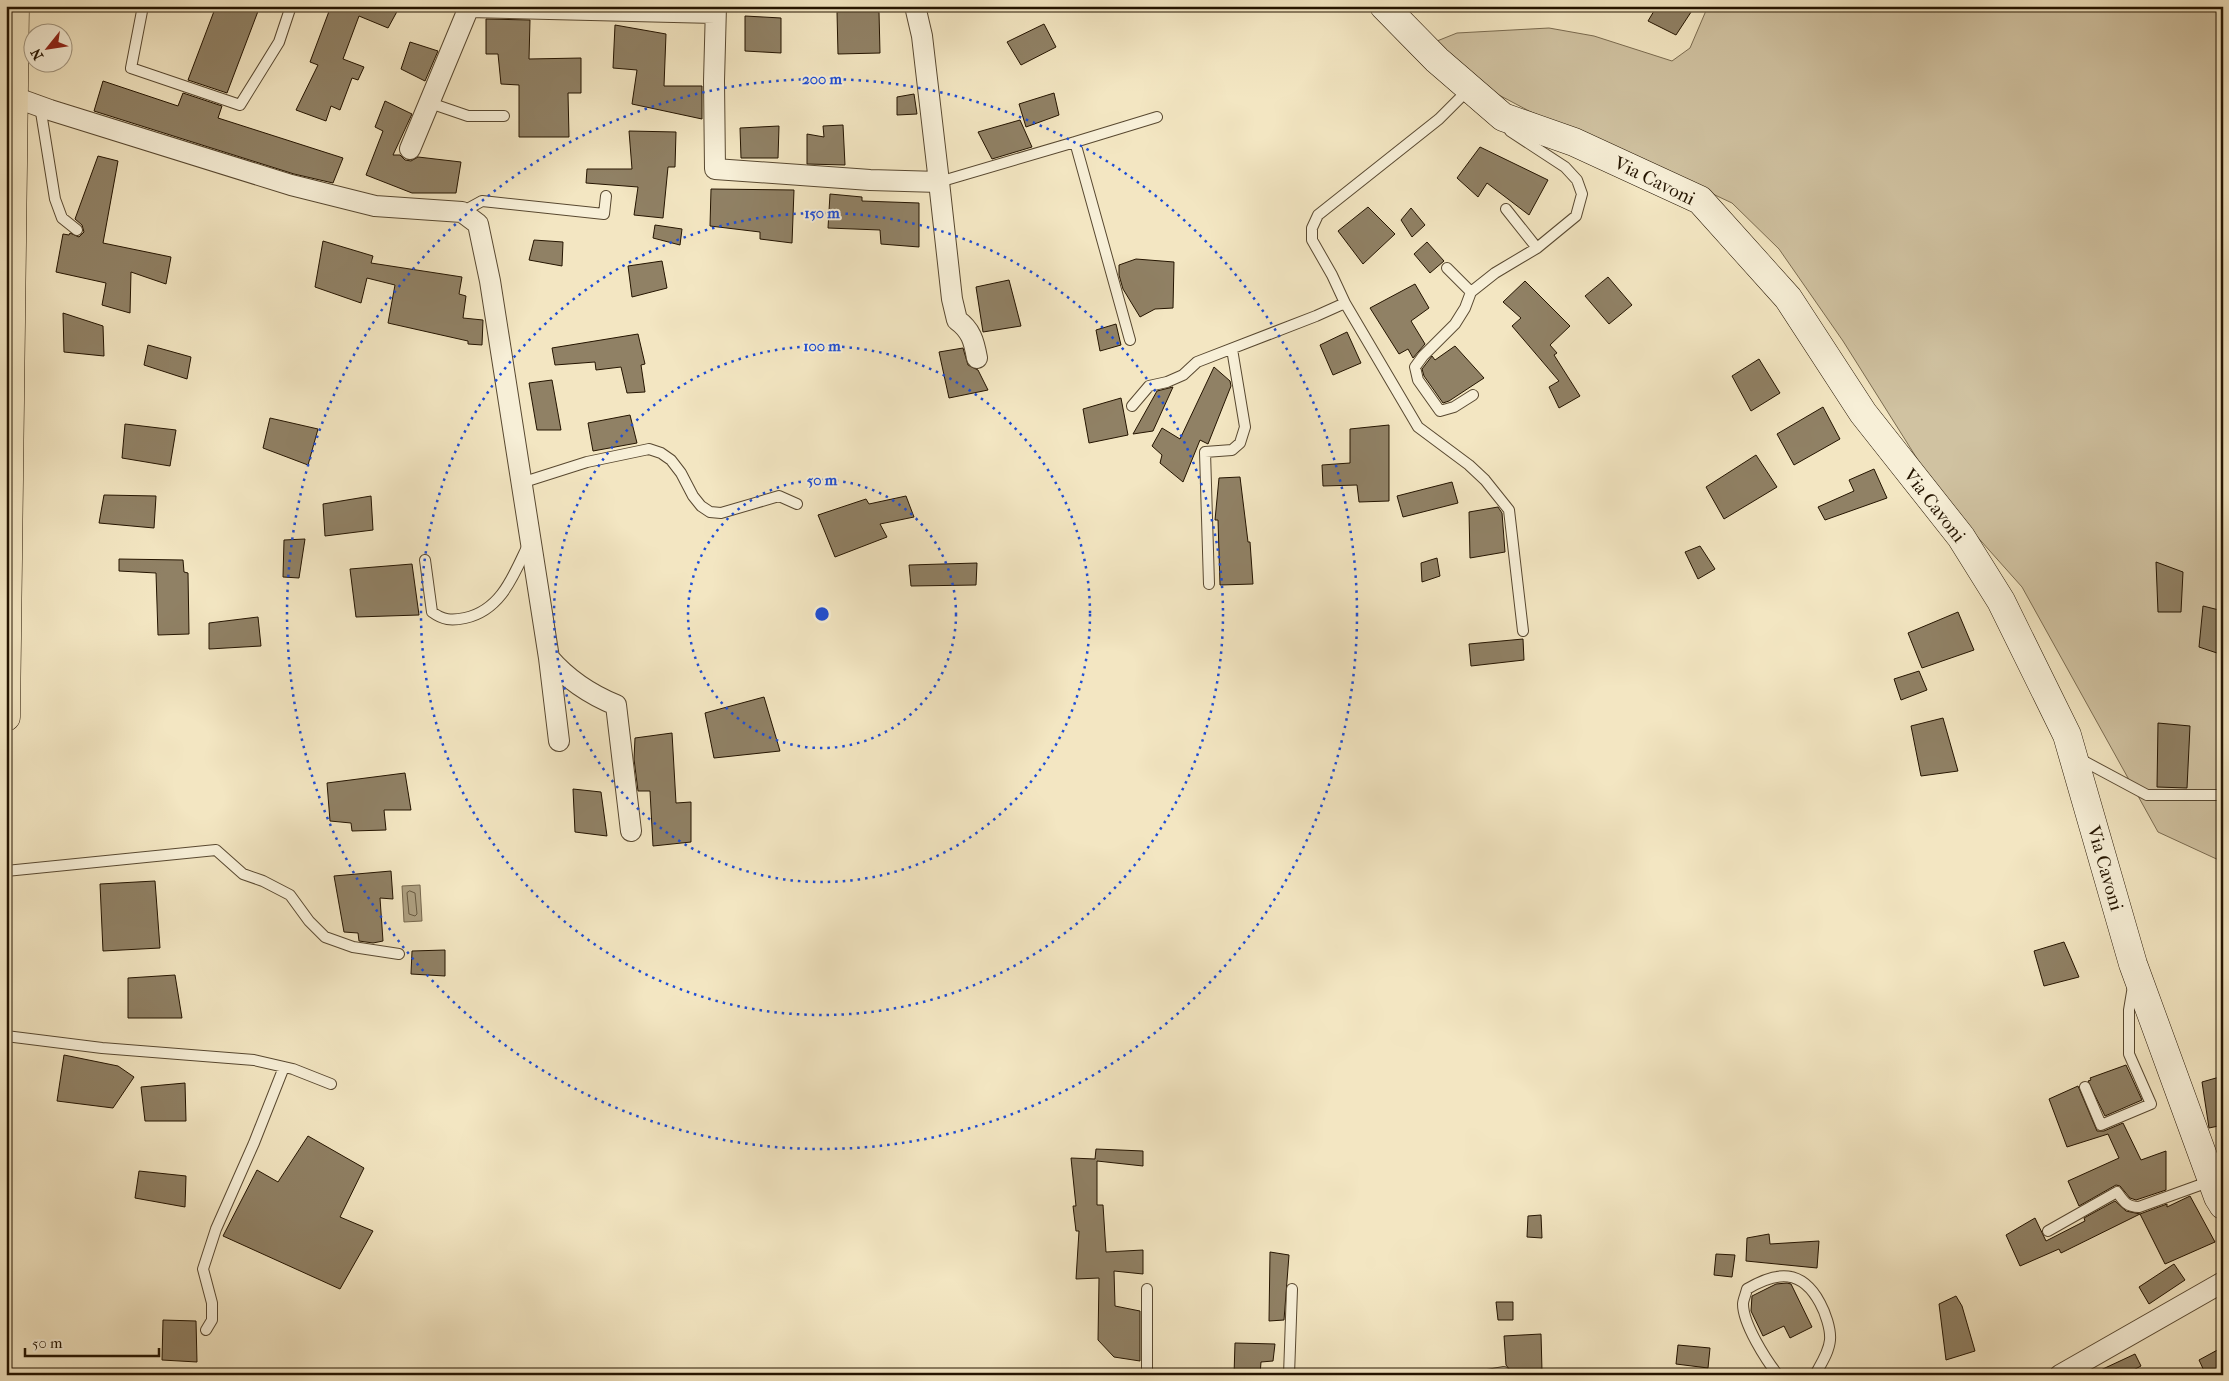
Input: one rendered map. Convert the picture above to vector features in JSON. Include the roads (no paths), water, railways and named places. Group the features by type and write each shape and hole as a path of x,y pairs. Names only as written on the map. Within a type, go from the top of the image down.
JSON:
{"main road":[{"path":"6,716 14,97 10,61 14,6"}],"street":[{"path":"916,6 922,36 952,299 956,320 967,327 973,339 977,358"},
{"name":"Via Cavoni","path":"1384,6 1437,60 1503,117 1574,142 1700,200 1788,298 1863,413 1961,537 2001,601 2067,735 2138,976 2217,1193"},
{"path":"410,148 469,7 715,9 715,169 870,180 939,182"},
{"path":"14,97 292,185 375,206 462,212 478,224 490,281 549,658 559,741"},
{"path":"549,658 563,674 591,694 616,705 631,831"},
{"path":"2060,1375 2223,1282"}],"lane":[{"path":"143,6 131,68 240,105 278,42 291,6"},
{"path":"1473,395 1454,408 1440,411 1418,380 1415,367 1423,356 1455,324 1465,308 1471,292 1495,273 1537,248 1576,216 1582,194 1577,180 1565,167 1485,113 1474,92 1318,215 1312,228 1312,240 1345,303 1418,427 1469,465 1485,480 1509,510 1523,631"},
{"path":"430,103 468,116 504,116"},
{"path":"40,106 55,199 62,218 77,230"},
{"path":"939,182 1157,117"},
{"path":"1075,142 1130,340"},
{"path":"462,212 482,202 604,214 606,196"},
{"path":"1506,209 1537,248"},
{"path":"1447,268 1471,292"},
{"path":"1132,406 1149,386 1183,375 1197,362 1345,303"},
{"path":"1209,584 1205,452 1232,450 1240,442 1245,427 1232,349"},
{"path":"521,483 587,462 649,450 660,453 671,460 681,472 693,496 701,506 710,512 721,513 779,496 797,504"},
{"path":"425,560 432,612 442,619 455,620 469,617 485,610 496,601 513,577 530,540"},
{"path":"2073,756 2147,795 2223,795"},
{"path":"6,871 216,850 243,874 290,894 309,921 325,937 353,947 399,954"},
{"path":"2085,1087 2100,1126 2151,1104 2129,1054 2129,1010 2132,987 2138,976"},
{"path":"6,1036 102,1048 254,1060 284,1066 331,1084"},
{"path":"206,1330 212,1320 212,1303 203,1269 216,1229 254,1143 284,1066"},
{"path":"2048,1231 2117,1192 2130,1207 2217,1193"},
{"path":"1778,1375 1765,1358 1748,1324 1743,1304 1747,1289 1762,1280 1782,1275 1800,1279 1814,1292 1825,1312 1830,1339 1824,1360 1815,1375"},
{"path":"1289,1375 1292,1289"},
{"path":"1147,1290 1147,1375"},
{"path":"1488,1375 1504,1372"}],"water":[{"path":"420,885 422,921 404,922 402,886"}]}
